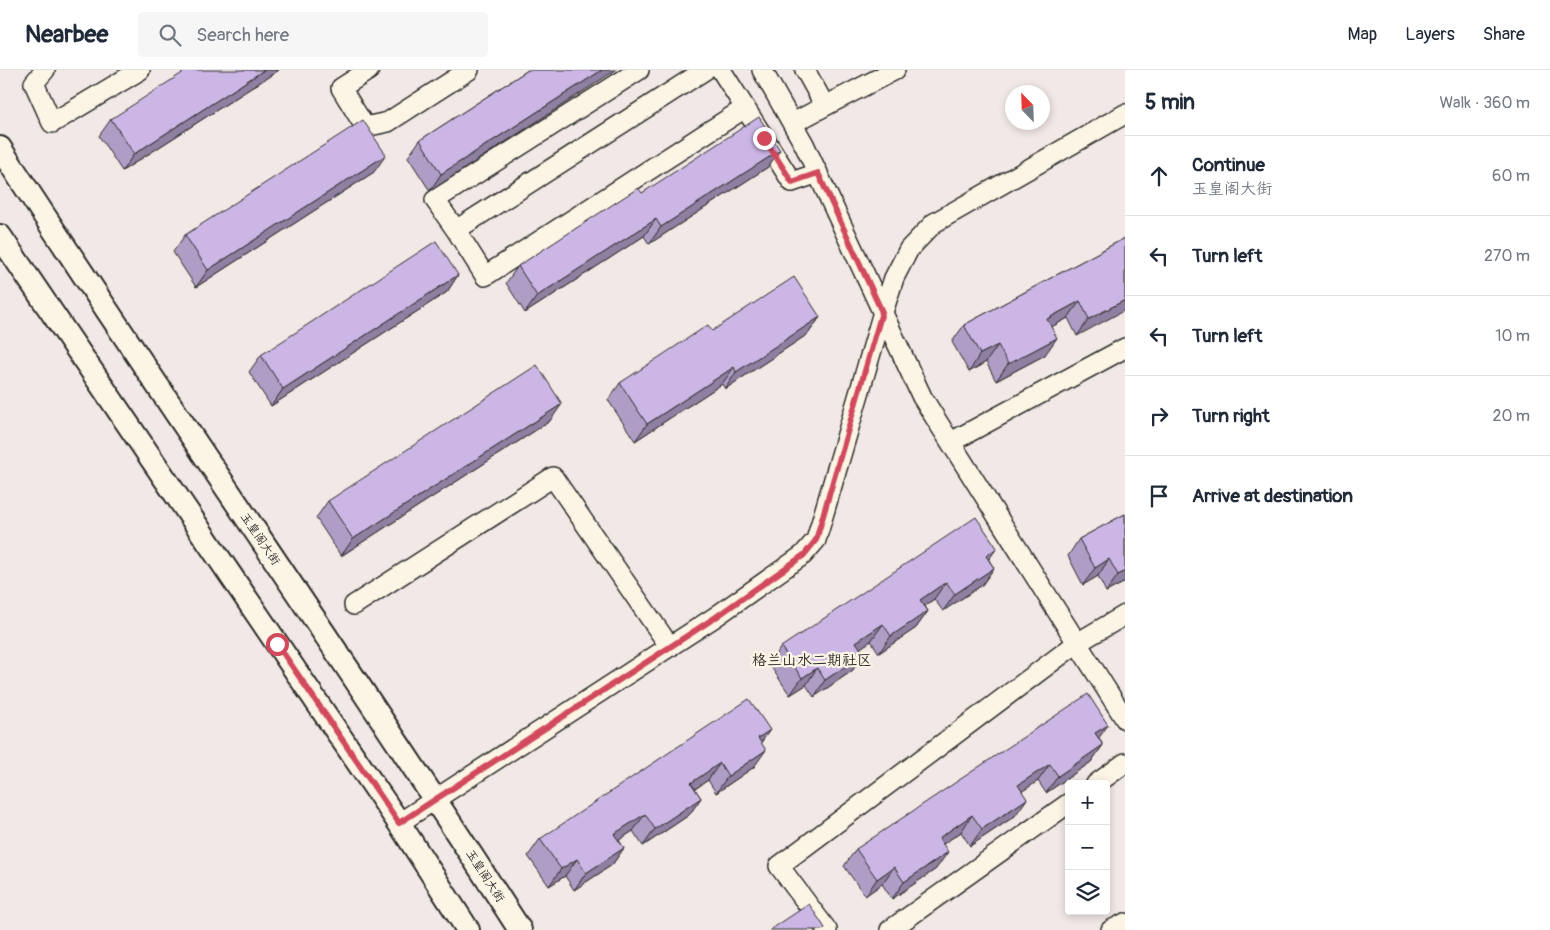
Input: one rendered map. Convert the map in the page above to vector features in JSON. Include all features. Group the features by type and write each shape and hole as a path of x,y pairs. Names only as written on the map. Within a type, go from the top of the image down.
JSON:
{"street":[{"path":"45,70 34,83 52,123 140,70"},
{"path":"369,70 341,88 365,127 388,122 469,70"},
{"path":"639,70 435,200 484,276 745,108"},
{"path":"456,230 705,70"},
{"path":"721,70 792,182 818,173"},
{"path":"762,70 818,173 922,396 1125,719"},
{"path":"805,70 825,106"},
{"path":"792,124 895,70"},
{"path":"399,823 716,617 804,555 816,540 882,312 894,278 909,249 934,223 1125,114"},
{"name":"玉皇阁大街","path":"0,148 87,281 436,799 520,930"},
{"path":"0,236 399,823 468,930"},
{"path":"951,442 1125,348"},
{"path":"354,605 553,477 670,647"},
{"path":"827,930 779,866 1077,643 1125,615"},
{"path":"1102,780 1125,763"},
{"path":"890,930 1065,806"},
{"path":"1111,930 1125,923"}],"building":[{"path":"187,70 264,70 134,154 111,119"},
{"path":"528,70 602,70 441,174 420,140"},
{"path":"759,117 780,150 661,227 656,219 537,296 518,266 638,188 642,193"},
{"path":"363,120 386,155 208,270 185,235"},
{"path":"1125,238 1125,300 1089,319 1080,301 1047,319 1057,338 1008,364 998,345 980,354 964,325"},
{"path":"436,241 458,275 283,389 261,355"},
{"path":"794,277 820,317 736,372 734,367 647,424 620,383 708,325 712,331"},
{"path":"537,365 562,404 353,539 328,501"},
{"path":"1125,514 1125,571 1118,575 1109,559 1095,568 1079,539"},
{"path":"976,517 997,548 986,556 994,568 955,594 946,582 920,600 928,611 891,636 883,624 856,642 864,654 825,680 817,668 802,678 781,647"},
{"path":"1088,694 1108,725 1095,733 1103,745 1058,776 1050,764 1018,785 1027,799 982,829 972,815 939,838 948,852 904,882 894,867 877,879 856,849"},
{"path":"749,699 770,730 758,738 766,750 728,776 720,763 691,783 701,798 655,829 645,814 614,834 624,848 586,873 577,859 561,869 540,839"},
{"path":"809,904 825,928 822,930 770,930"}],"district":[{"name":"格兰山水二期社区","path":"812,660"}],"route":[{"path":"277,644 399,823 716,617 804,555 816,540 882,312 818,173 792,182 764,138"}]}
